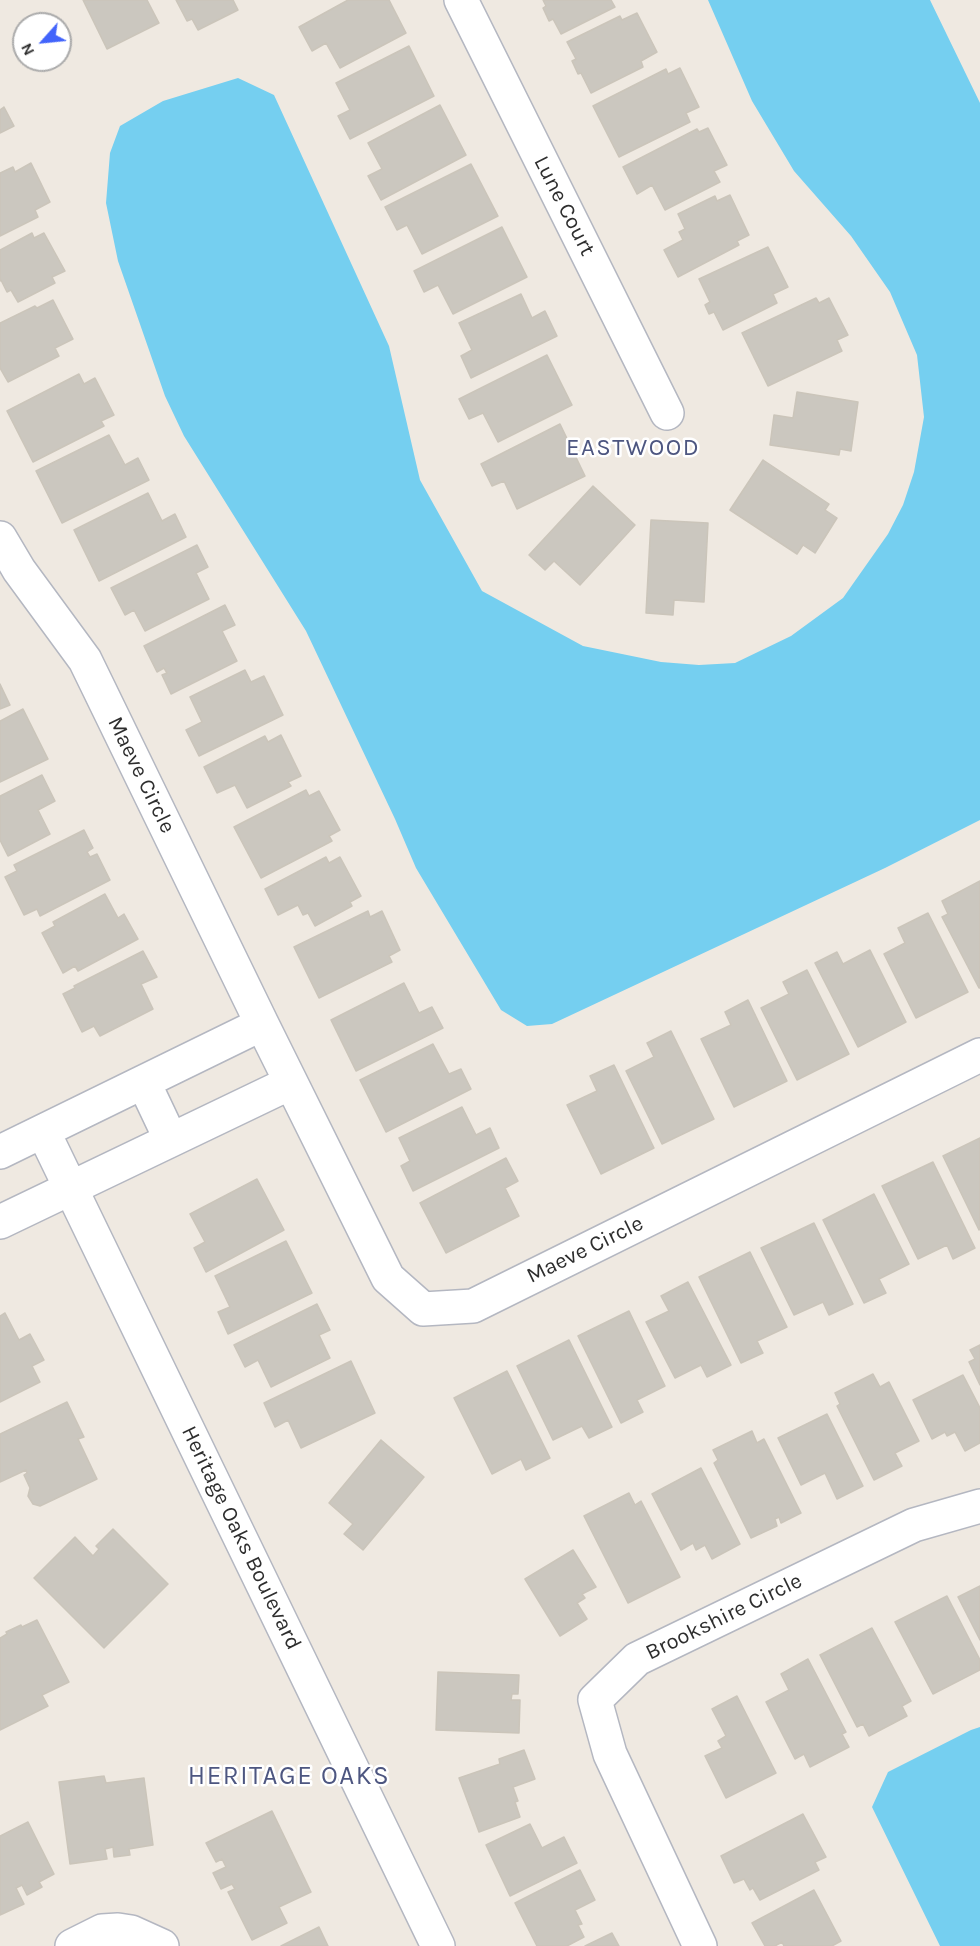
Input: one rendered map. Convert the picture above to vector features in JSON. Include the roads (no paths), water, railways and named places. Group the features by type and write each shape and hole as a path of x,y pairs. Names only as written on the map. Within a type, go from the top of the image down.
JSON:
{"street":[{"name":"Lune Court","path":"461,0 668,413"},
{"name":"Maeve Circle","path":"0,538 18,570 85,660 388,1278 423,1308 473,1306 980,1055"},
{"path":"0,1152 262,1024"},
{"path":"144,1083 171,1140"},
{"path":"0,1222 291,1083"},
{"name":"Heritage Oaks Boulevard","path":"43,1131 438,1946"},
{"name":"Brookshire Circle","path":"700,1946 610,1754 595,1700 637,1659 914,1525 980,1506"},
{"path":"72,1946 102,1931 118,1930 131,1932 162,1946"}],"water":[{"path":"708,0 930,0 980,103 980,820 885,868 552,1024 527,1026 501,1010 416,868 306,631 184,436 165,396 118,261 106,203 110,153 120,126 163,101 238,78 274,95 389,346 420,480 482,591 583,646 661,662 699,665 735,663 791,636 843,598 888,534 903,505 914,472 924,417 917,355 890,292 851,236 794,171 752,101"},
{"path":"980,1727 980,1946 940,1946 872,1807 888,1772"}],"district":[{"name":"EASTWOOD","path":"633,448"},
{"name":"HERITAGE OAKS","path":"289,1777"}]}
